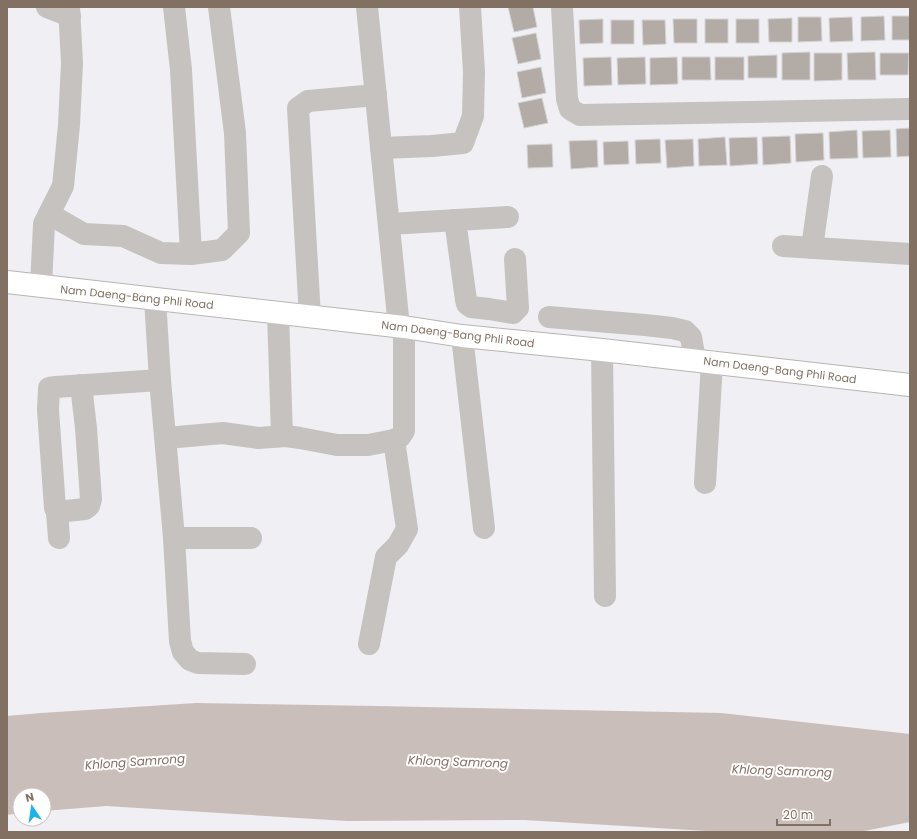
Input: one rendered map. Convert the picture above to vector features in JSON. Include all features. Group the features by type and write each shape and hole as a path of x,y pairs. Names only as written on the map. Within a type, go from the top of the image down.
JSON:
{"main road":[{"name":"Nam Daeng-Bang Phli Road","path":"7,282 402,327 462,336 704,361 910,385"}],"street":[{"path":"41,286 44,224 63,186 69,125 72,64 69,11 47,7"},
{"path":"174,7 181,70 191,254"},
{"path":"49,214 84,234 123,236 161,253 191,254 222,250 239,233 235,133 219,7"},
{"path":"166,438 223,433 258,438 282,436 337,445 368,445 394,440 400,437 404,431 402,327 389,224 367,7"},
{"path":"381,148 463,143 473,116 474,72 470,7"},
{"path":"562,7 567,99 570,109 580,115 910,109"},
{"path":"310,317 298,108 308,100 376,95"},
{"path":"812,248 822,176"},
{"path":"389,224 508,217"},
{"path":"455,220 466,300 467,304 471,307 513,313 518,308 515,259"},
{"path":"783,246 910,254"},
{"path":"155,299 182,652 190,660 198,663 245,664"},
{"path":"278,313 282,436"},
{"path":"549,317 645,325 686,331 691,337 704,361 705,483"},
{"path":"462,336 484,528"},
{"path":"602,350 605,596"},
{"path":"59,538 57,512 55,508 48,410 49,388 160,380"},
{"path":"57,512 85,509 89,506 91,500 86,428 81,385"},
{"path":"369,644 386,557 398,545 407,529 394,440"},
{"path":"174,538 251,538"}],"water":[{"name":"Khlong Samrong","path":"196,703 721,713 910,734 910,822 859,832 723,832 525,820 347,821 106,806 52,810 52,787 12,787 12,814 7,815 7,716"}],"building":[{"path":"508,7 533,7 537,27 514,32"},
{"path":"884,16 885,40 861,41 861,17"},
{"path":"892,16 910,16 910,40 892,40"},
{"path":"798,17 821,17 822,41 798,42"},
{"path":"852,17 853,41 830,42 829,18"},
{"path":"792,18 792,42 769,42 768,19"},
{"path":"603,19 603,43 580,44 579,20"},
{"path":"673,19 697,19 697,43 674,43"},
{"path":"705,19 728,19 728,43 705,43"},
{"path":"736,19 759,19 759,43 736,43"},
{"path":"611,20 634,20 634,44 611,44"},
{"path":"642,20 665,20 666,44 643,45"},
{"path":"536,33 541,59 518,64 512,38"},
{"path":"810,52 810,80 782,80 782,53"},
{"path":"875,52 876,80 848,80 847,53"},
{"path":"814,53 842,53 842,80 814,81"},
{"path":"880,53 909,53 908,75 880,75"},
{"path":"777,55 777,78 748,78 748,56"},
{"path":"611,57 612,85 584,86 583,58"},
{"path":"645,57 646,84 618,85 617,58"},
{"path":"677,57 678,84 650,85 650,58"},
{"path":"682,57 710,57 711,80 682,80"},
{"path":"715,57 744,57 744,80 715,80"},
{"path":"541,67 546,93 522,98 517,72"},
{"path":"542,98 548,123 524,128 518,103"},
{"path":"910,128 910,156 897,157 896,129"},
{"path":"857,130 858,158 830,159 829,132"},
{"path":"890,130 891,157 863,158 862,131"},
{"path":"823,133 824,160 796,162 795,134"},
{"path":"790,136 791,163 763,165 762,137"},
{"path":"725,137 727,165 699,166 698,139"},
{"path":"757,137 758,164 730,166 729,138"},
{"path":"660,139 661,163 636,164 635,140"},
{"path":"693,139 694,166 667,168 665,140"},
{"path":"597,140 598,167 571,169 569,141"},
{"path":"628,141 629,164 604,165 603,142"},
{"path":"552,144 553,167 528,168 527,145"}]}
